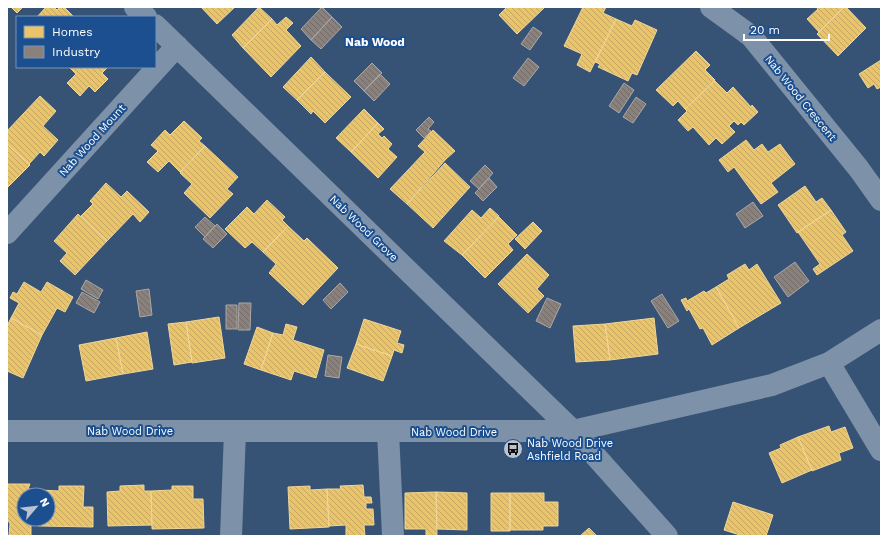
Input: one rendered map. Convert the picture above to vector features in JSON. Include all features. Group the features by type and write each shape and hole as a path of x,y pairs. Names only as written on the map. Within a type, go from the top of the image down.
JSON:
{"street":[{"path":"135,7 145,16"},
{"name":"Nab Wood Crescent","path":"711,7 751,36 859,169 881,200"},
{"name":"Nab Wood Grove","path":"156,26 573,431 667,536"},
{"name":"Nab Wood Mount","path":"7,234 177,46"},
{"name":"Nab Wood Drive","path":"7,431 573,431 772,385 829,363 881,330"},
{"path":"829,363 881,450"},
{"path":"231,536 235,432"},
{"path":"388,432 393,536"}],"building: Homes":[{"path":"11,7 23,7 17,13"},
{"path":"46,7 54,7 57,10 60,7 64,7 73,16 38,16"},
{"path":"201,7 235,7 217,24"},
{"path":"259,7 272,19 243,48 232,35"},
{"path":"507,7 545,7 517,34 499,15"},
{"path":"583,7 606,7 603,13 616,19 590,72 577,65 582,54 564,46"},
{"path":"816,7 844,7 819,32 807,19 818,9"},
{"path":"844,7 846,7 866,28 838,56 817,34"},
{"path":"286,17 293,23 286,30 301,46 271,77 243,48 272,19 277,25"},
{"path":"616,19 632,26 635,20 657,30 637,75 632,73 628,81 598,67 600,64 595,62"},
{"path":"696,51 710,65 705,70 715,80 685,109 678,101 673,106 656,90"},
{"path":"311,57 325,72 297,100 283,87"},
{"path":"881,60 881,87 877,89 874,84 868,88 859,74"},
{"path":"70,68 107,68 102,73 108,79 95,92 89,86 80,96 67,83 76,74"},
{"path":"325,72 351,97 325,123 313,111 311,114 297,100"},
{"path":"715,81 727,93 733,87 751,107 752,105 758,112 744,125 741,122 738,125 734,121 729,126 735,132 722,144 716,138 709,145 693,127 688,131 678,120 687,111 685,109"},
{"path":"40,96 56,111 43,126 58,140 44,156 40,152 29,164 7,144 7,131"},
{"path":"364,109 378,123 351,152 336,138"},
{"path":"184,121 202,138 199,141 205,146 180,172 169,161 158,172 147,162 158,151 151,145 165,130 170,135"},
{"path":"378,123 384,129 378,134 382,138 384,136 392,144 388,149 397,157 378,178 351,152"},
{"path":"433,130 455,151 446,159 407,204 390,189 425,152 418,146"},
{"path":"746,140 754,150 762,144 768,152 780,144 795,164 771,183 778,192 761,204 734,167 728,172 719,160"},
{"path":"7,144 30,165 7,188"},
{"path":"205,146 238,177 227,189 233,194 210,218 184,193 192,184 180,173"},
{"path":"445,163 470,187 433,228 407,204"},
{"path":"106,183 121,197 127,191 149,212 140,222 133,214 107,241 81,216 93,204 90,201"},
{"path":"805,186 816,202 822,198 831,210 797,233 778,205"},
{"path":"267,200 285,217 282,220 288,226 263,252 252,242 245,248 225,229 247,207 254,214"},
{"path":"490,208 499,216 462,255 444,241 472,210 481,218"},
{"path":"831,210 846,232 842,235 853,251 817,275 813,269 820,264 798,232"},
{"path":"78,214 107,241 75,275 60,261 67,253 54,241"},
{"path":"499,217 517,235 508,244 513,250 485,278 462,255"},
{"path":"533,222 542,231 525,249 515,239"},
{"path":"288,226 304,241 307,238 338,268 303,305 269,273 276,264 263,252"},
{"path":"527,254 549,275 537,289 544,296 528,313 498,284"},
{"path":"745,264 749,270 757,264 781,303 739,328 716,287 729,279 727,275"},
{"path":"24,282 41,292 47,282 73,297 65,312 57,308 42,335 11,318 19,303 10,298 13,292 17,294"},
{"path":"716,287 739,328 712,345 703,328 700,329 689,309 687,311 681,300 686,298 687,301 704,291 706,293"},
{"path":"219,317 225,358 192,363 186,322"},
{"path":"11,318 42,335 23,378 7,371 7,326"},
{"path":"654,318 658,354 610,360 605,324"},
{"path":"364,319 401,331 397,343 404,345 402,353 394,350 392,356 356,344"},
{"path":"186,322 192,362 174,365 168,324"},
{"path":"286,324 297,327 293,340 324,350 316,378 294,371 291,380 261,370 273,333 283,335"},
{"path":"605,324 610,360 576,362 573,326"},
{"path":"257,327 273,333 261,370 244,364"},
{"path":"147,332 153,369 123,374 116,338"},
{"path":"116,338 123,374 86,381 79,345"},
{"path":"356,344 392,356 383,381 347,368"},
{"path":"829,426 831,432 845,427 853,448 839,453 841,460 812,471 798,437"},
{"path":"798,437 812,470 782,483 769,453 781,448 780,445"},
{"path":"7,484 30,484 29,487 16,487 16,527 31,527 31,536 9,535 10,524 7,518"},
{"path":"144,485 144,491 151,491 152,525 108,526 107,492 120,491 120,486"},
{"path":"363,485 364,497 371,497 372,503 366,503 366,509 373,509 374,525 364,525 365,536 346,536 346,525 329,526 327,489 341,489 340,486"},
{"path":"59,486 84,486 83,507 93,507 93,527 56,526 56,491 59,491"},
{"path":"172,486 193,486 193,499 203,499 204,528 152,529 151,491 172,490"},
{"path":"310,486 310,490 327,489 329,527 290,529 288,487"},
{"path":"436,492 437,536 426,536 426,529 405,529 405,493"},
{"path":"436,492 467,493 467,530 437,529"},
{"path":"491,493 510,493 510,531 491,531"},
{"path":"510,493 544,493 544,502 558,502 558,526 543,526 543,530 510,530"},
{"path":"733,502 773,515 766,536 743,536 724,530"},
{"path":"589,528 597,536 580,536"}],"building: Industry":[{"path":"322,7 332,17 311,40 301,29"},
{"path":"332,17 342,27 321,49 311,40"},
{"path":"533,27 542,33 530,50 521,44"},
{"path":"528,58 539,67 524,86 513,78"},
{"path":"372,63 382,73 364,91 354,81"},
{"path":"380,74 390,84 374,101 364,91"},
{"path":"624,83 634,90 619,113 609,106"},
{"path":"636,97 646,104 633,123 623,117"},
{"path":"429,117 434,122 428,129 431,131 424,138 416,130"},
{"path":"485,165 493,173 479,189 470,181"},
{"path":"489,178 497,187 483,201 475,193"},
{"path":"753,202 763,216 745,228 736,214"},
{"path":"205,217 215,226 205,237 195,227"},
{"path":"217,224 227,234 213,248 203,239"},
{"path":"795,262 809,281 788,297 774,277"},
{"path":"86,280 103,290 98,299 81,289"},
{"path":"340,283 348,292 331,309 323,300"},
{"path":"149,289 152,315 140,317 136,291"},
{"path":"82,292 100,302 94,313 76,303"},
{"path":"662,294 679,321 668,328 651,301"},
{"path":"547,298 561,304 550,328 536,321"},
{"path":"239,303 251,303 250,330 238,330"},
{"path":"226,305 237,305 237,329 226,329"},
{"path":"328,355 342,357 339,378 325,376"}],"place":[{"name":"Nab Wood Drive Ashfield Road","path":"513,449"}],"district":[{"name":"Nab Wood","path":"375,42"}]}
